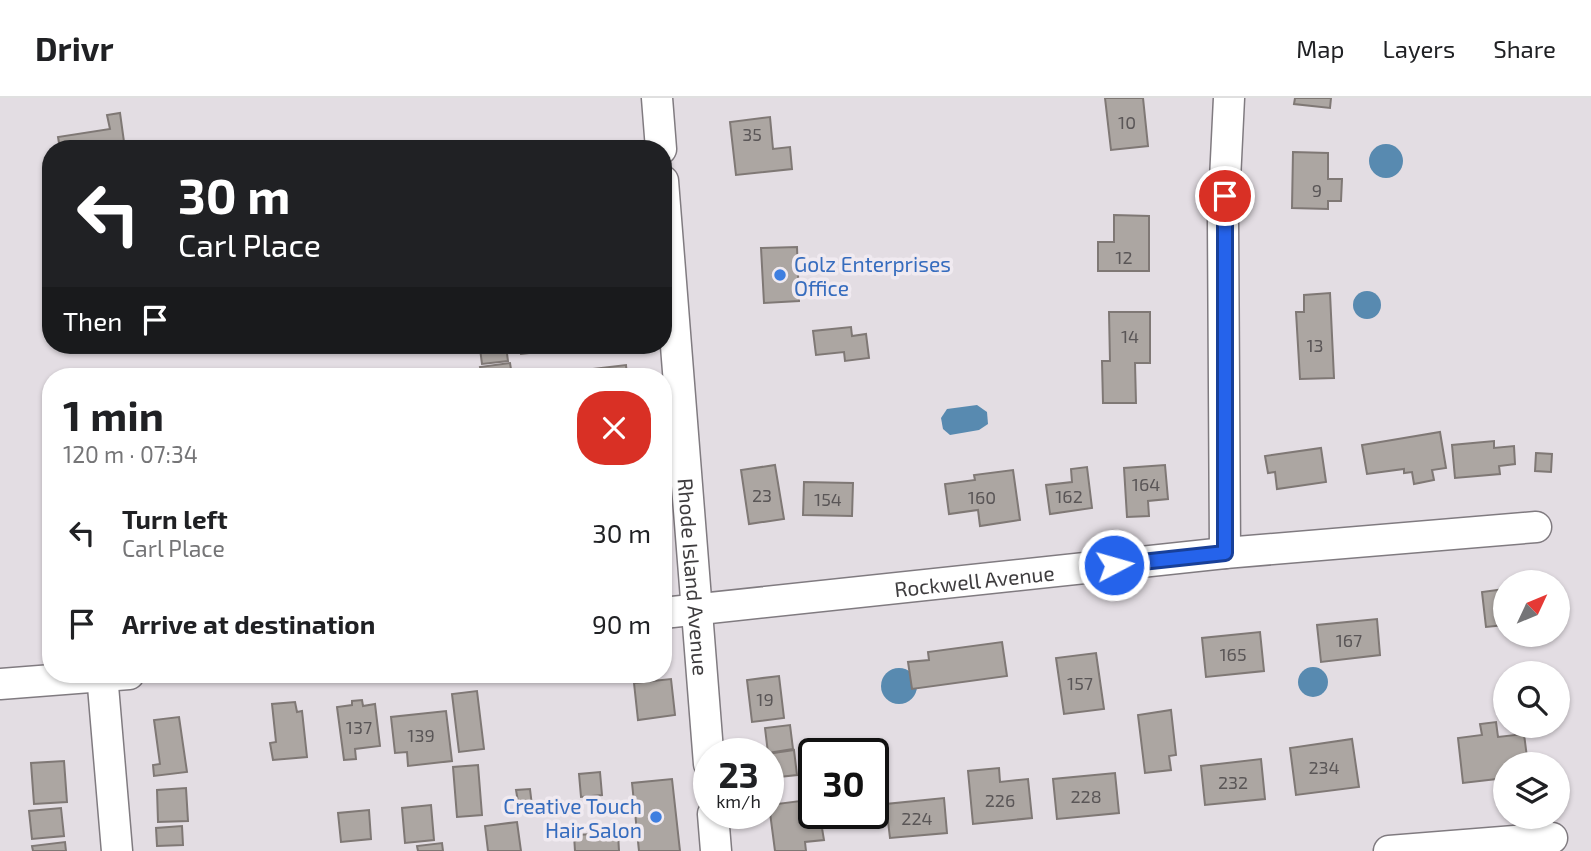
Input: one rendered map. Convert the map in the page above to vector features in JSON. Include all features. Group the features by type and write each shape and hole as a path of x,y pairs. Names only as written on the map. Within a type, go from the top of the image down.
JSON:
{"street":[{"path":"657,98 660,140"},
{"path":"1225,553 1223,220 1229,98"},
{"name":"Rhode Island Avenue","path":"672,298 707,738"},
{"name":"Rockwell Avenue","path":"672,612 1225,553 1536,527"},
{"path":"0,684 42,681"},
{"path":"111,683 117,851"},
{"path":"714,829 716,851"},
{"path":"1389,851 1552,838"}],"water":[{"path":"1386,144 1398,149 1403,161 1398,173 1386,178 1374,173 1369,161 1374,149"},
{"path":"1367,291 1377,295 1381,305 1377,315 1367,319 1357,315 1353,305 1357,295"},
{"path":"977,405 987,412 988,424 979,430 950,435 943,429 941,418 947,409"},
{"path":"1313,667 1324,671 1328,682 1324,693 1313,697 1302,693 1298,682 1302,671"},
{"path":"899,668 912,673 917,686 912,699 899,704 886,699 881,686 886,673"}],"building":[{"path":"1105,98 1143,98 1148,146 1111,150"},
{"path":"1295,98 1331,98 1330,108 1294,104"},
{"path":"120,113 124,140 58,140 58,137 110,129 107,115"},
{"path":"770,117 773,149 790,147 792,169 736,175 730,122"},
{"path":"1293,152 1328,153 1328,179 1342,179 1341,201 1328,201 1328,209 1292,208"},
{"path":"1114,215 1149,216 1149,271 1098,271 1098,242 1114,242"},
{"name":"Golz Enterprises Office","path":"797,247 799,301 764,303 761,248"},
{"path":"1330,293 1334,378 1300,379 1296,312 1304,312 1304,295"},
{"path":"1109,312 1150,312 1150,363 1135,363 1136,403 1103,403 1102,361 1110,361"},
{"path":"851,327 852,336 866,334 869,358 845,361 844,352 816,355 813,331"},
{"path":"481,354 507,354 508,361 482,364"},
{"path":"510,363 511,368 480,368"},
{"path":"626,365 626,368 601,368"},
{"path":"1440,432 1446,468 1432,470 1434,480 1414,484 1412,472 1404,473 1404,469 1367,474 1362,445"},
{"path":"1494,441 1494,448 1514,446 1515,464 1499,466 1500,474 1455,478 1452,445"},
{"path":"1321,448 1326,482 1277,489 1275,472 1268,473 1265,456"},
{"path":"1536,453 1552,454 1551,472 1535,471"},
{"path":"775,465 784,519 749,524 741,470"},
{"path":"1165,465 1168,499 1148,501 1149,516 1127,517 1124,468"},
{"path":"1087,467 1092,508 1050,514 1046,485 1072,482 1071,469"},
{"path":"1013,470 1020,520 980,526 978,510 949,514 945,484 975,480 974,475"},
{"path":"804,482 853,483 852,516 803,515"},
{"path":"1493,591 1493,626 1486,627 1482,592"},
{"path":"1377,619 1380,655 1321,662 1317,625"},
{"path":"1260,632 1264,671 1206,677 1202,638"},
{"path":"1002,642 1007,676 912,689 908,662 929,660 928,652"},
{"path":"1096,653 1104,709 1064,714 1056,658"},
{"path":"779,676 784,718 752,722 747,680"},
{"path":"634,683 671,683 675,715 638,720"},
{"path":"477,691 484,749 459,752 452,694"},
{"path":"362,700 363,706 375,704 380,746 355,749 356,759 344,760 337,707 352,705 352,701"},
{"path":"295,702 297,712 302,711 307,757 273,760 270,743 276,742 272,704"},
{"path":"1171,710 1176,755 1169,756 1171,770 1145,773 1138,715"},
{"path":"446,711 452,761 408,766 407,752 395,753 391,717"},
{"path":"179,717 187,772 154,776 153,765 160,764 154,720"},
{"path":"1493,722 1493,738 1525,738 1526,752 1493,752 1493,779 1463,783 1458,738 1482,735 1480,724"},
{"path":"790,725 793,749 784,750 784,738 766,738 765,728"},
{"path":"1352,739 1359,787 1296,795 1290,748"},
{"path":"794,750 797,775 784,776 784,751"},
{"path":"1261,759 1265,799 1205,805 1201,766"},
{"path":"64,761 67,802 34,804 31,763"},
{"path":"478,765 482,815 457,817 453,767"},
{"path":"999,768 1000,782 1028,779 1032,818 973,824 968,771"},
{"path":"600,772 602,795 581,797 579,774"},
{"path":"1115,773 1119,813 1057,819 1053,779"},
{"name":"Creative Touch Hair Salon","path":"672,779 680,851 639,851 632,783"},
{"path":"186,788 188,821 158,822 157,790"},
{"path":"530,789 532,806 519,808 516,790"},
{"path":"944,798 947,833 890,838 889,804"},
{"path":"798,801 798,829 822,829 824,840 805,842 806,851 775,851 772,829 784,829 784,803"},
{"path":"431,805 434,840 405,843 402,808"},
{"path":"61,808 64,836 32,839 29,811"},
{"path":"369,810 371,839 341,842 338,813"},
{"path":"517,822 521,851 488,851 485,826"},
{"path":"182,826 183,845 157,846 156,828"},
{"path":"618,833 619,851 575,851 574,835"},
{"path":"65,842 66,851 33,851 32,846"},
{"path":"442,843 443,851 418,851 417,846"}],"place":[{"name":"Golz Enterprises Office","path":"780,275"},
{"name":"Creative Touch Hair Salon","path":"656,817"}],"route":[{"path":"1114,565 1225,553 1225,196"}]}
